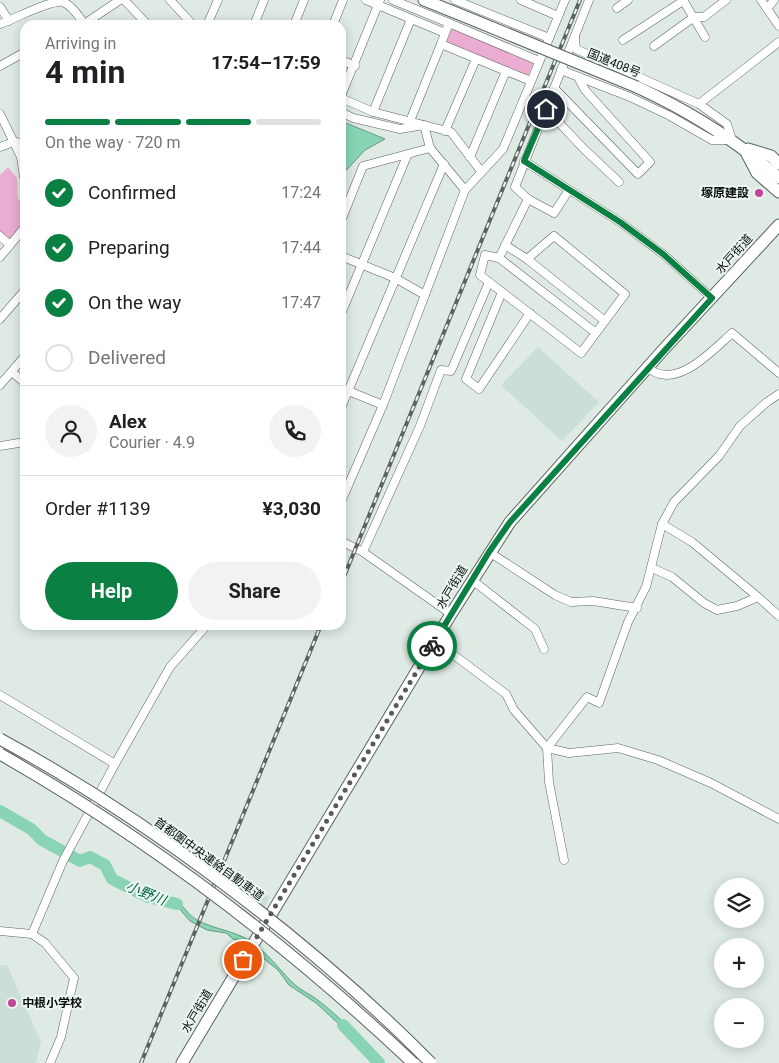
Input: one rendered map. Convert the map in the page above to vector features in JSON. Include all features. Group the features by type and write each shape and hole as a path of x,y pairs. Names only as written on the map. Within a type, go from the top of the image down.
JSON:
{"highway":[{"name":"国道408号","path":"424,0 637,87 693,116 732,140 779,178"},
{"path":"744,148 771,156 779,164"},
{"path":"744,148 757,173 779,192"},
{"path":"761,244 768,226 779,215"},
{"name":"水戸街道","path":"182,1063 451,614 510,522 647,367 779,225"},
{"path":"748,259 755,258 779,235"},
{"name":"首都圏中央連絡自動車道","path":"0,739 47,766 123,815 202,870 326,967 431,1063"},
{"name":"首都圏中央連絡自動車道","path":"0,754 117,824 186,873 310,970 413,1063"}],"street":[{"path":"0,24 49,1 62,0 72,7 81,20"},
{"path":"91,20 120,0"},
{"path":"124,0 143,20"},
{"path":"170,0 188,20"},
{"path":"209,20 218,0"},
{"path":"257,20 264,0"},
{"path":"296,20 304,0"},
{"path":"335,20 343,0"},
{"path":"366,0 379,2 445,33"},
{"path":"393,0 539,61"},
{"path":"455,0 549,38"},
{"path":"521,0 533,2 558,16"},
{"path":"346,490 383,405 465,190 503,149 565,0"},
{"path":"569,190 554,212 528,199 515,187 589,0"},
{"path":"617,8 628,0"},
{"path":"654,46 694,17 704,18 726,0"},
{"path":"761,0 779,26"},
{"path":"767,9 774,0"},
{"path":"622,40 683,1 705,37"},
{"path":"346,85 379,2"},
{"path":"0,7 9,21"},
{"path":"373,112 411,18"},
{"path":"410,122 449,23"},
{"path":"561,70 670,116 712,140 732,140 727,124 700,104 576,48 575,33"},
{"path":"700,104 779,42"},
{"path":"440,44 531,81"},
{"path":"0,66 20,55"},
{"path":"445,131 476,59"},
{"path":"346,62 354,66"},
{"path":"470,157 506,71"},
{"path":"554,88 638,174 650,162 586,90 578,78"},
{"path":"346,99 373,112 451,132 481,171"},
{"path":"546,109 619,182"},
{"path":"0,114 20,156"},
{"path":"346,114 353,118 400,129 424,125"},
{"path":"424,125 430,148 465,190"},
{"path":"0,147 14,142 20,143"},
{"path":"346,209 364,166 407,156 430,148"},
{"path":"346,302 407,156"},
{"path":"524,161 620,222 663,254 712,298"},
{"path":"346,387 444,164"},
{"path":"499,258 528,199"},
{"path":"0,257 20,233"},
{"path":"0,236 10,245"},
{"path":"527,259 554,236 625,294 605,321 596,333 581,353 480,275 485,255 499,258 596,333"},
{"path":"506,245 527,259 605,321"},
{"path":"346,258 395,278 426,295"},
{"path":"364,552 420,426 441,370 451,372 490,282"},
{"path":"502,292 466,379 479,389 530,313"},
{"path":"0,319 20,296"},
{"path":"647,367 654,373 674,375 701,360 732,332 779,373"},
{"path":"0,385 20,362"},
{"path":"12,372 20,379"},
{"path":"346,389 383,405"},
{"path":"564,860 548,782 547,748 587,697 599,703 628,622 637,608 652,568 662,524 674,502 719,456 740,426 779,394"},
{"path":"0,446 20,443"},
{"path":"662,524 692,542 779,616"},
{"path":"346,543 364,552 451,614"},
{"path":"489,552 555,595 571,602 593,601 637,608"},
{"path":"652,568 672,577 704,603 717,610 737,606 758,597"},
{"path":"472,580 535,629 544,649"},
{"path":"32,934 62,861 115,764 170,667 203,630"},
{"path":"435,641 506,694 514,710 547,748 569,753 618,748 658,760 711,783 779,820"},
{"path":"0,694 115,764"},
{"path":"0,931 32,934 45,943 74,978 61,1037 50,1063"}],"shaded area":[{"path":"454,28 531,58 533,64 529,74 524,76 449,46 446,40 450,31"},
{"path":"346,123 385,139 365,150 346,171"},
{"path":"8,167 17,178 18,200 20,199 20,232 14,240 9,240 0,233 0,175"},
{"path":"538,347 599,402 562,441 501,385"},
{"path":"237,869 269,897 264,910 231,882"},
{"path":"163,899 180,904 192,917 203,923 250,941 263,951 294,984 319,1001 357,1034 353,1037 316,1003 289,985 278,970 242,941 233,939 226,933 207,930 190,921 178,907 162,902"},
{"name":"中根小学校","path":"0,965 7,965 41,1042 36,1063 0,1063"}],"waterway":[{"name":"小野川","path":"0,811 31,829 42,840 80,861 90,857 105,865 112,879 148,897 177,904"},
{"name":"小野川","path":"343,1025 379,1063"}],"railway":[{"path":"346,572 580,0"},
{"path":"141,1063 319,630"}],"way so far":[{"path":"243,960 432,646"}],"place":[{"name":"塚原建設","path":"759,193"},
{"name":"中根小学校","path":"12,1003"}],"route":[{"path":"432,646 489,552 510,522 712,298 663,254 620,222 524,161 546,109"}]}
